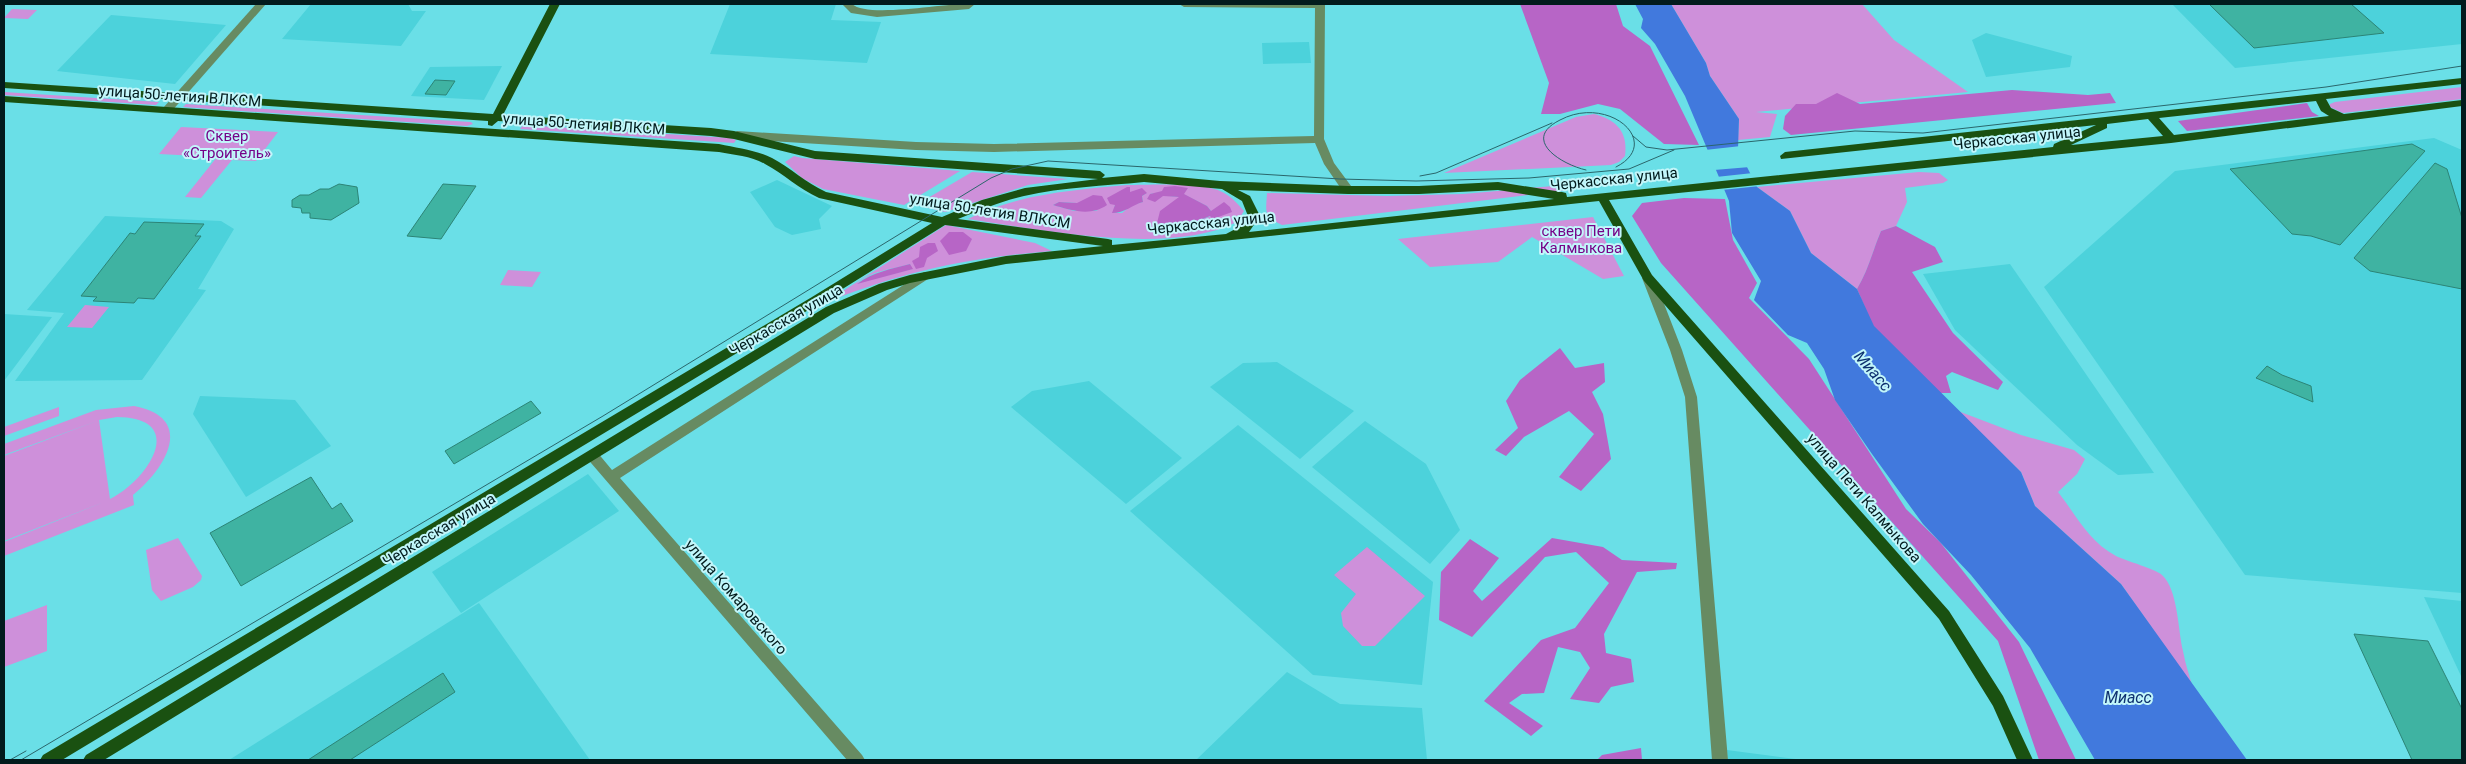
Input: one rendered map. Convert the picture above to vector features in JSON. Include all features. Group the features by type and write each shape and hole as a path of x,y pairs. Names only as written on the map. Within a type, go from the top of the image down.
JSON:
{"main road":[{"path":"485,133 496,118 556,4"},
{"name":"Черкасская улица","path":"1785,156 2152,117 2462,81"},
{"name":"улица 50-летия ВЛКСМ","path":"4,85 734,134 814,155 1144,178"},
{"path":"2320,97 2321,106 2328,112 2343,117"},
{"name":"улица 50-летия ВЛКСМ","path":"4,99 719,148 769,161 807,188 823,195 943,221 1090,242 1146,245"},
{"name":"Черкасская улица","path":"91,760 830,310 883,287 924,276 1006,260 1146,245 1220,240 1691,187 2171,139 2462,103"},
{"path":"2152,117 2171,139"},
{"path":"2049,151 2114,121"},
{"name":"Черкасская улица","path":"48,760 816,300 943,221 986,203 1025,192 1094,182 1144,178 1220,185 1348,190 1419,190 1498,186 1579,199"},
{"path":"1220,185 1235,191 1246,199 1254,216 1251,224 1244,230 1220,240"},
{"name":"улица Пети Калмыкова","path":"1602,197 1648,278 1944,615 1998,701 2025,760"},
{"path":"580,442 592,456"}],"street":[{"path":"168,110 262,4"},
{"path":"847,4 854,10 877,14 969,5"},
{"path":"1184,4 1320,4 1319,139 1330,164 1348,190"},
{"path":"734,134 988,148 1319,139"},
{"path":"611,477 924,276"},
{"name":"улица Пети Калмыкова","path":"1648,278 1676,350 1691,397 1720,760"},
{"name":"улица Комаровского","path":"592,456 857,760"}],"shaded area":[{"path":"311,4 408,4 412,11 426,11 401,46 282,39"},
{"path":"730,4 836,4 831,20 881,22 867,63 710,54"},
{"path":"1520,4 1616,4 1623,26 1650,46 1699,145 1664,144 1620,109 1598,104 1560,114 1541,114 1549,83"},
{"path":"2172,4 2462,4 2462,44 2235,68"},
{"path":"111,15 226,25 175,84 57,71"},
{"path":"1986,33 2072,56 2070,67 1986,77 1972,40"},
{"path":"1309,42 1311,63 1263,64 1262,43"},
{"path":"502,66 484,100 411,96 430,67"},
{"path":"2012,90 2088,95 2110,93 2116,103 1791,135 1783,129 1785,116 1796,104 1816,104 1837,93 1860,104"},
{"path":"2307,103 2312,112 2319,116 2187,131 2178,121"},
{"path":"2434,138 2462,150 2462,593 2245,575 2044,287 2175,171"},
{"path":"777,180 832,206 819,219 821,229 792,235 775,227 750,192"},
{"path":"1130,187 1130,192 1142,188 1147,193 1142,196 1143,202 1121,212 1112,213 1115,205 1110,204 1107,198"},
{"path":"1164,187 1188,188 1184,194 1207,206 1211,211 1224,202 1230,207 1232,212 1213,219 1210,216 1175,230 1157,223 1160,211 1179,197 1163,196 1155,202 1147,199 1150,194 1162,191"},
{"path":"1093,195 1102,196 1107,205 1101,209 1087,212 1053,205 1059,202 1077,203"},
{"path":"1684,198 1725,199 1733,240 1757,283 1749,298 1809,359 1906,509 1940,542 2019,642 2076,760 2039,760 1998,641 1661,263 1632,216 1642,203"},
{"path":"105,216 221,221 234,229 198,289 206,290 142,380 15,381 64,313 27,310"},
{"path":"1896,226 1935,247 1943,262 1912,272 1953,333 2003,382 1998,390 1952,372 1946,376 1951,393 1940,393 1873,326 1857,289 1881,231"},
{"path":"949,232 963,232 972,239 966,251 949,255 940,241"},
{"path":"928,243 935,243 938,251 927,258 924,267 916,269 912,261 919,257 920,247"},
{"path":"910,264 913,269 857,284 889,269"},
{"path":"2010,264 2154,473 2118,475 2077,445 1955,330 1923,274"},
{"path":"4,314 52,317 4,381"},
{"path":"1560,348 1575,368 1604,363 1605,382 1592,392 1603,414 1611,459 1581,491 1559,477 1594,434 1569,411 1524,437 1506,456 1495,450 1518,428 1506,401 1520,380"},
{"path":"1277,362 1354,411 1300,459 1210,387 1243,363"},
{"path":"1089,381 1182,458 1126,504 1011,407 1032,391"},
{"path":"200,396 295,400 331,446 246,497 193,414"},
{"path":"1365,421 1426,464 1460,530 1430,564 1312,467"},
{"path":"1238,425 1433,582 1422,685 1313,675 1130,511"},
{"path":"588,474 619,511 461,613 432,572"},
{"path":"1552,538 1603,547 1622,560 1677,563 1676,569 1637,572 1604,634 1606,653 1631,659 1634,682 1611,687 1599,703 1570,699 1590,668 1580,652 1558,647 1544,693 1522,694 1509,703 1543,726 1531,736 1484,701 1541,640 1575,628 1609,583 1576,552 1545,557 1472,637 1439,620 1441,572 1470,539 1499,558 1473,591 1482,601"},
{"path":"2424,597 2462,601 2462,678"},
{"path":"479,603 590,760 229,760"},
{"path":"1287,672 1340,704 1422,708 1427,760 1196,760"},
{"path":"1641,748 1642,760 1597,760 1602,755"},
{"path":"1727,750 1803,760 1728,760"}],"green space":[{"path":"1671,4 1862,4 1894,40 1968,92 1756,112 1777,114 1770,137 1738,140 1739,119 1710,76 1706,63"},
{"path":"12,9 37,10 28,19 4,18"},
{"path":"2462,87 2462,99 2343,113 2330,107 2330,104 2335,102"},
{"path":"4,92 159,102 156,105 4,95"},
{"path":"186,104 471,122 473,124 467,126 183,107"},
{"path":"1594,114 1615,124 1623,134 1625,156 1619,162 1611,165 1444,173 1576,117"},
{"path":"523,125 730,138 736,140 734,143 520,129"},
{"name":"Сквер «Cтроитель»","path":"181,127 278,132 256,161 232,160 201,198 185,197 217,157 159,154"},
{"path":"794,156 960,171 904,205 823,189 802,178 785,162"},
{"path":"972,172 1068,179 1028,185 945,212 916,205"},
{"path":"1919,172 1939,173 1948,180 1943,183 1905,188 1907,202 1896,226 1881,231 1857,289 1811,253 1790,211 1757,187"},
{"path":"1127,185 1175,185 1211,188 1227,195 1244,211 1237,222 1209,232 1177,237 1142,239 1068,234 968,219 1006,204 1046,194","holes":["1187,188 1183,194 1207,206 1211,211 1211,216 1175,230 1179,197 1150,194","1147,193 1142,196 1143,202 1132,205 1122,213 1113,213 1115,205","1059,202 1077,203 1098,211 1074,211 1053,205"]},
{"path":"1565,185 1568,190 1282,225 1269,216 1266,209 1267,193 1387,196 1463,194"},
{"name":"сквер Пети Калмыкова","path":"1593,217 1624,276 1603,279 1532,237 1498,262 1430,267 1398,239"},
{"path":"946,225 1035,243 1052,251 993,257 939,267 886,281 829,300","holes":["910,264 912,269 857,283 875,273 889,269"]},
{"path":"508,270 541,272 532,287 500,285"},
{"path":"85,305 109,307 92,328 67,327"},
{"path":"134,406 153,412 165,421 170,433 169,445 164,459 156,472 133,495 134,505 4,556 4,542 104,502 4,541 4,456 97,421 4,455 4,444 96,410","holes":["117,417 139,420 152,428 156,438 155,451 148,465 137,478 110,499 99,420"]},
{"path":"59,407 59,416 4,436 4,427"},
{"path":"1958,411 2021,435 2074,450 2085,459 2077,474 2058,492 2090,535 2106,550 2116,556 2159,573 2167,581 2177,611 2181,643 2192,685 2121,584 2035,506 2021,472"},
{"path":"178,538 202,576 201,580 193,587 161,601 152,590 146,550"},
{"path":"1367,547 1425,596 1375,646 1362,646 1343,626 1341,613 1356,594 1334,575"},
{"path":"47,605 47,651 4,667 4,621"}],"water":[{"name":"Миасс","path":"1635,4 1671,4 1706,63 1710,76 1739,119 1738,149 1757,187 1790,211 1811,253 1857,289 1874,326 2021,472 2035,506 2121,584 2247,760 2095,760 2030,648 1971,575 1923,524 1835,400 1824,369 1807,343 1788,335 1754,300 1761,281 1732,233 1729,201 1685,96 1655,44 1641,28 1643,19"}],"pier":[{"path":"1741,146 1750,167 1714,170 1705,150"},
{"path":"1753,173 1760,186 1722,190 1716,177"}],"building":[{"path":"2209,4 2351,4 2384,33 2254,48"},
{"path":"435,80 455,81 446,95 425,94"},
{"path":"2412,144 2425,151 2340,245 2311,236 2292,234 2230,169"},
{"path":"2435,163 2447,169 2462,218 2462,289 2370,271 2354,258"},
{"path":"339,184 357,187 359,203 331,220 310,218 310,213 302,213 301,208 292,207 292,200 300,195 309,195 320,189 329,189"},
{"path":"443,184 476,186 441,239 407,236"},
{"path":"144,222 204,224 195,236 201,236 154,299 138,298 134,303 93,301 97,297 81,296 130,233 135,234"},
{"path":"2267,366 2282,375 2311,386 2313,402 2256,378"},
{"path":"531,401 541,413 454,464 445,451"},
{"path":"311,477 332,509 341,503 353,521 241,586 210,533"},
{"path":"2354,634 2428,641 2462,709 2462,760 2412,760"},
{"path":"443,673 455,692 350,760 308,760"}],"tram line":[{"path":"1633,136 1646,147 1667,150 1855,131 1923,133 2326,87 2462,66"},
{"path":"1586,170 1557,157 1549,151 1545,143 1544,136 1549,128 1560,120 1578,114 1596,113 1612,117 1624,125 1632,135 1634,146 1629,157 1616,167"},
{"path":"1420,176 1436,173 1552,123"},
{"path":"21,760 603,416 991,178 1012,169 1048,161 1340,179 1416,181 1529,178 1629,169 1674,150"},
{"path":"10,760 26,751"}]}
